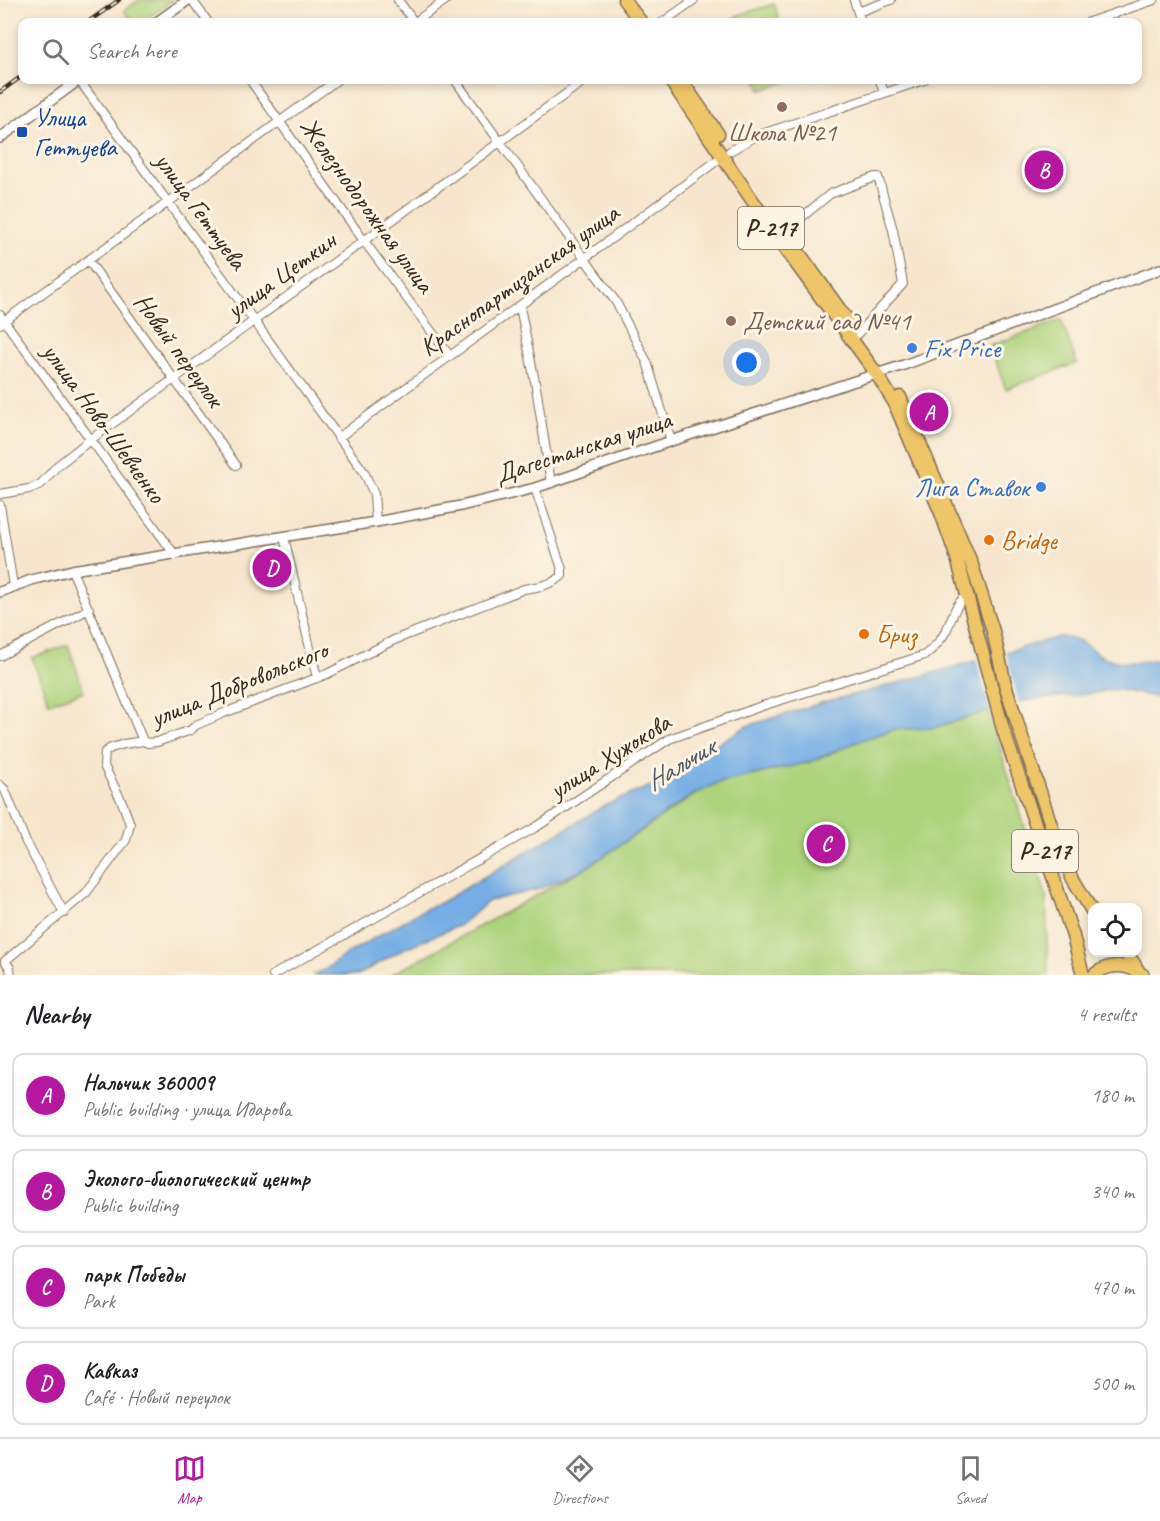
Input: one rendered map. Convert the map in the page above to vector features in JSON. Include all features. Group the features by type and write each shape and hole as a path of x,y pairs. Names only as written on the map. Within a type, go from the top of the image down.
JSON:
{"main road":[{"path":"614,0 628,18"},
{"path":"624,0 638,18"},
{"name":"Р-217","path":"673,84 857,333 903,404 962,537 993,631 1017,725 1058,846 1076,886 1088,905"},
{"name":"Р-217","path":"683,84 787,251 881,372 941,513 957,558 1003,729 1073,936 1083,975"},
{"path":"1129,957 1141,973"},
{"path":"1094,975 1114,966 1123,966 1141,973"}],"street":[{"path":"163,18 190,0 205,18"},
{"path":"398,0 412,18"},
{"path":"421,18 446,0"},
{"path":"669,18 694,0"},
{"path":"854,0 860,18"},
{"path":"858,12 891,0"},
{"path":"1101,18 1154,0"},
{"path":"0,138 74,84"},
{"name":"улица Геттуева","path":"82,84 255,320 370,483 375,500 376,522"},
{"name":"Железнодорожная улица","path":"253,84 364,241 449,355"},
{"path":"1,320 331,84"},
{"path":"458,84 616,302 647,362 671,441"},
{"name":"улица Цеткин","path":"0,494 29,489 41,484 57,466 90,440 580,84"},
{"path":"881,84 884,93"},
{"name":"Краснопартизанская улица","path":"338,438 727,154 756,136 912,84"},
{"path":"784,232 830,194 878,177 893,230 903,284 857,333"},
{"name":"Новый переулок","path":"88,260 236,465"},
{"name":"Дагестанская улица","path":"0,591 31,580 72,570 376,522 461,506 535,488 881,372 1160,269"},
{"path":"520,307 536,387 551,483"},
{"name":"улица Ново-Шевченко","path":"1,320 175,555"},
{"name":"улица Добровольского","path":"11,975 10,968 3,961 64,913 100,877 126,840 130,829 122,802 104,766 104,755 111,747 142,741 148,743 174,737 224,713 317,678 394,640 524,589 545,585 562,576 562,569 535,488"},
{"path":"0,505 13,586"},
{"path":"284,537 317,678"},
{"path":"72,570 142,741"},
{"name":"улица Хужокова","path":"273,975 538,826 669,739 762,706 925,655 944,635 955,607 967,595"},
{"path":"0,656 88,609"},
{"path":"0,785 5,790 25,840 64,913"}],"green space":[{"path":"139,0 173,0 148,18 130,18 124,11"},
{"path":"774,4 779,18 737,18 736,16"},
{"path":"759,84 781,84 761,90"},
{"path":"1061,320 1077,363 1006,389 990,346"},
{"path":"68,645 84,691 49,703 32,658"},
{"path":"988,710 1046,895 1048,975 391,975 586,868 705,788 810,762 861,740 896,729 933,728"}],"water":[{"path":"1059,637 1078,640 1100,655 1114,661 1160,659 1160,698 1107,690 1022,701 933,728 896,729 861,740 810,762 718,783 691,796 586,868 539,889 489,901 460,925 405,948 358,975 312,975 326,969 345,955 425,909 440,903 606,805 674,776 709,749 747,726 824,702"}],"pier":[{"path":"1005,649 1019,705 991,713 976,658"}],"railway":[{"path":"94,18 119,0"},
{"path":"0,92 18,79"}],"place":[{"name":"Школа №21","path":"782,107"},
{"name":"Улица Геттуева","path":"22,132"},
{"name":"Эколого-биологический центр","path":"1044,170"},
{"name":"Детский сад №41","path":"731,321"},
{"name":"Fix Price","path":"912,348"},
{"name":"Нальчик 360009","path":"929,412"},
{"name":"Лига Ставок","path":"1041,487"},
{"name":"Bridge","path":"989,540"},
{"name":"Кавказ","path":"272,568"},
{"name":"Бриз","path":"864,634"},
{"name":"парк Победы","path":"826,844"}],"water label":[{"name":"Нальчик","path":"680,764"}]}
